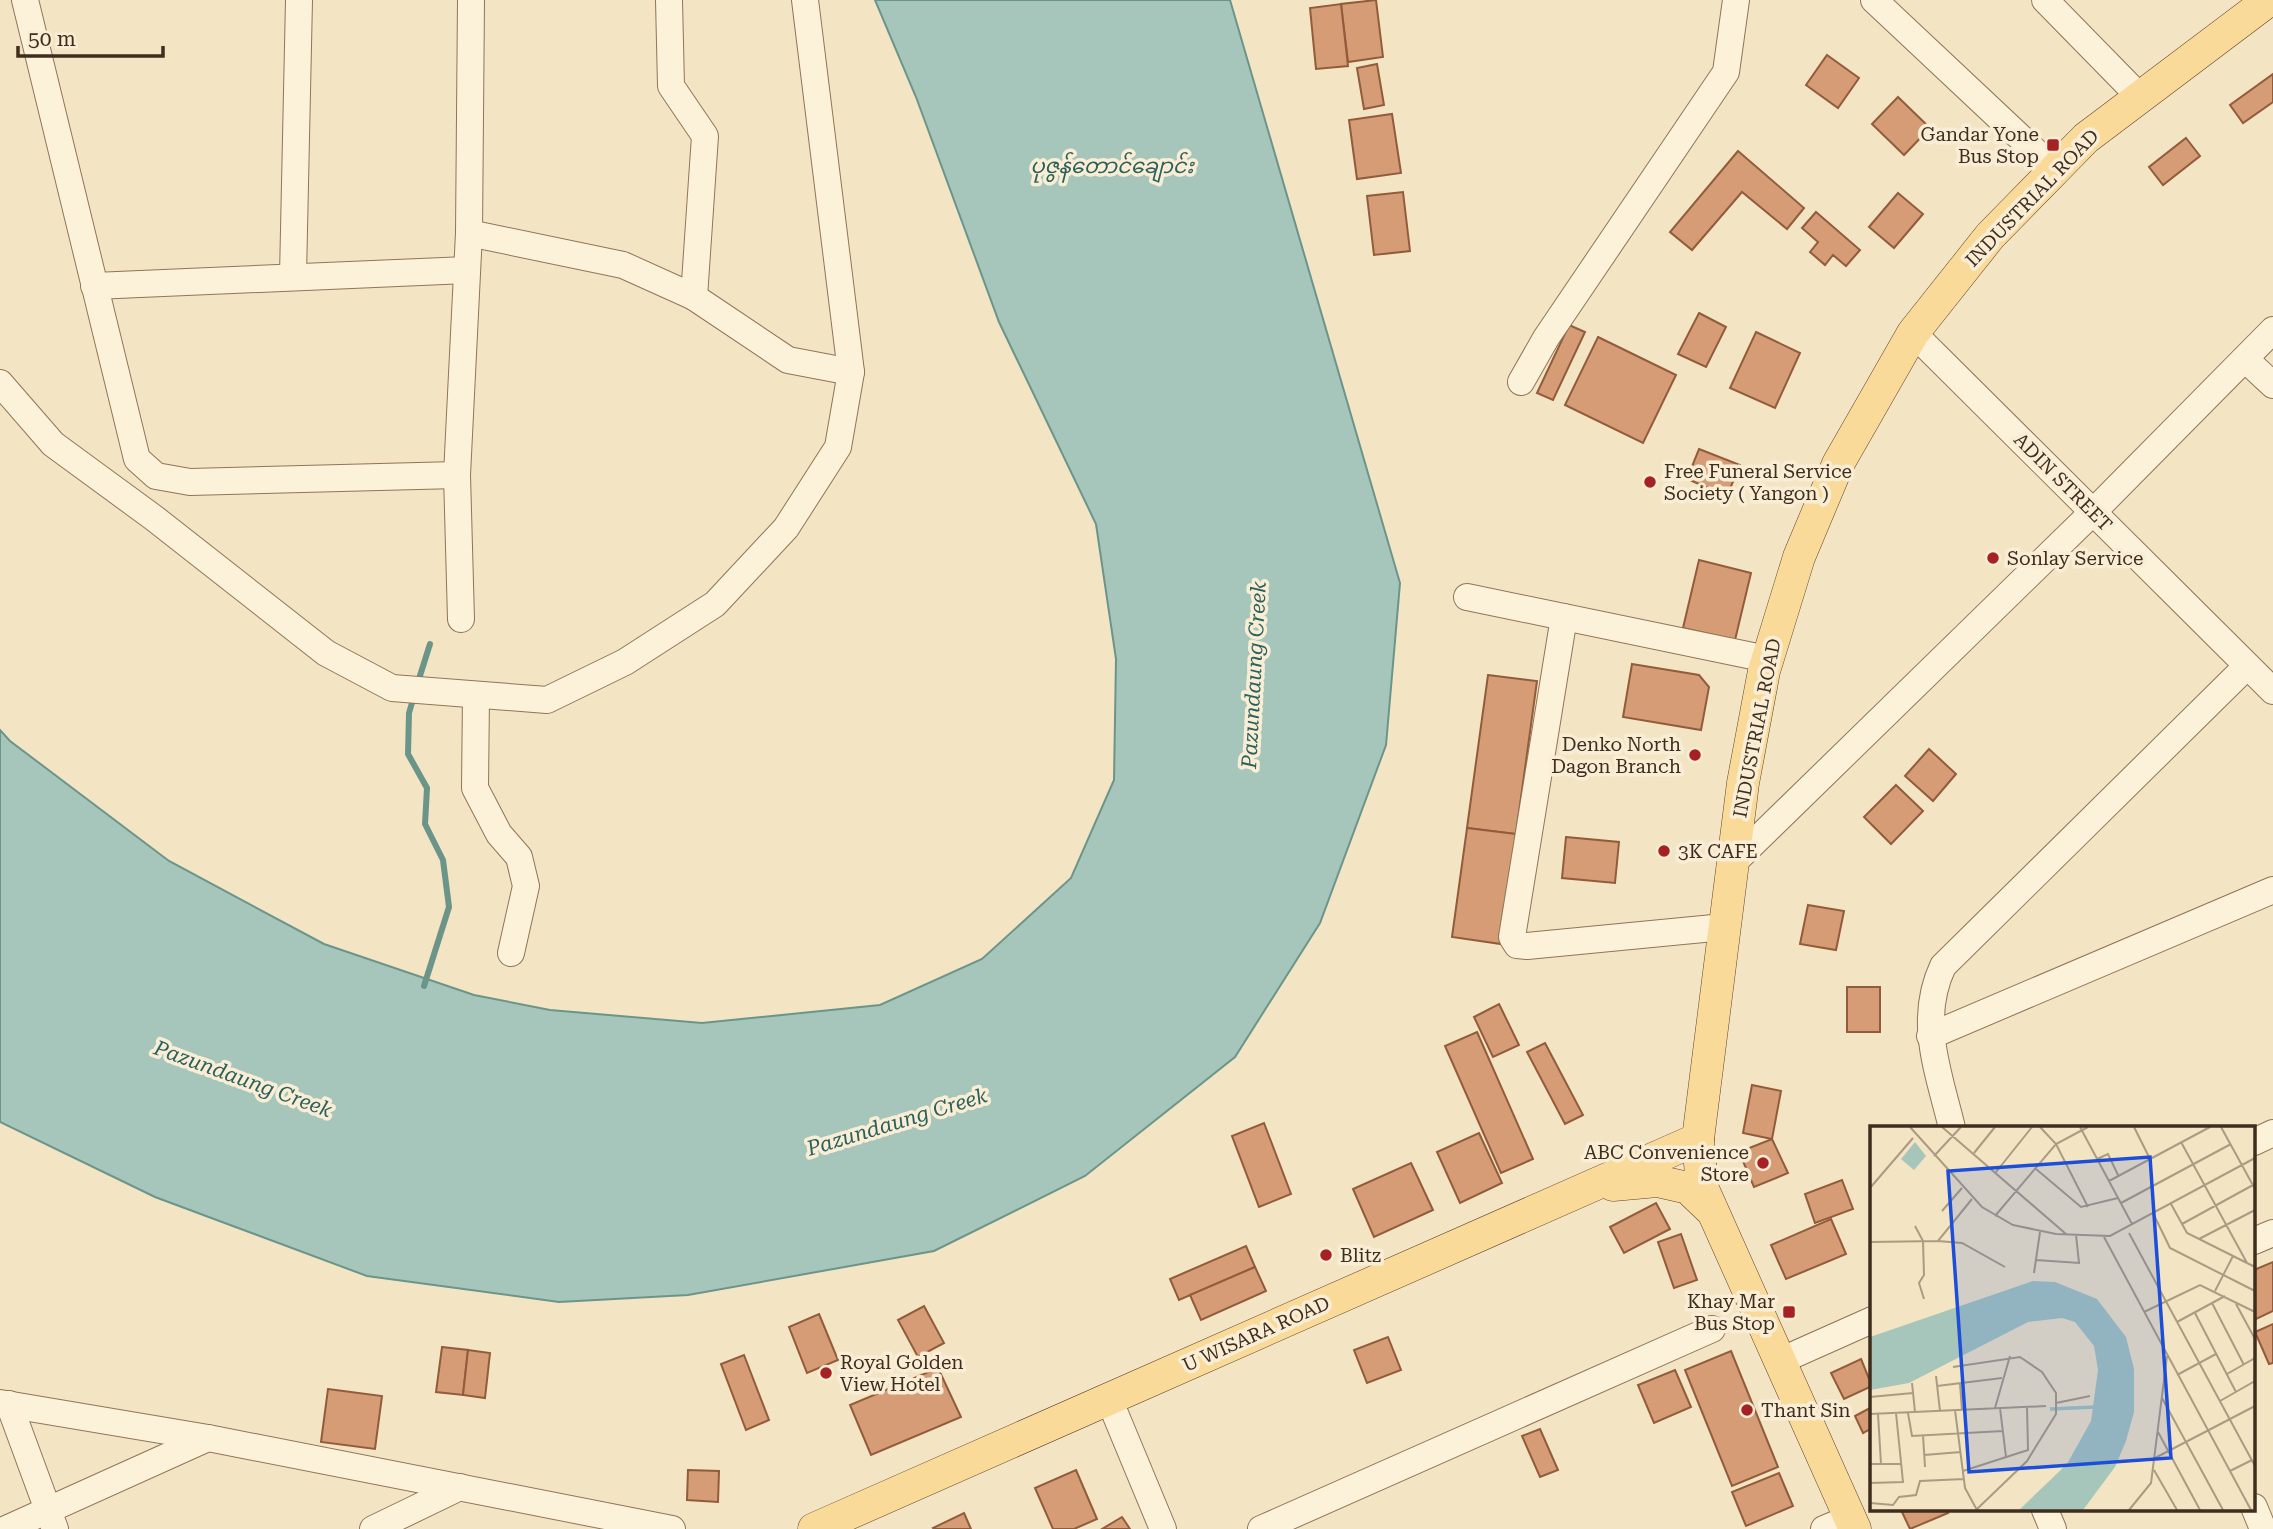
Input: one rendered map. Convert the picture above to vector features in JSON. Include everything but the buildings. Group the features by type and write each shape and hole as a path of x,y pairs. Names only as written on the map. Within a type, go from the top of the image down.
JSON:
{"main road":[{"name":"INDUSTRIAL ROAD","path":"1843,1525 1780,1361 1702,1187 1698,1139 1724,927 1743,783 1767,659 1799,557 1839,464 1913,333 1990,236 2085,138 2269,0"},
{"name":"U WISARA ROAD","path":"814,1529 1698,1139"},
{"path":"1581,1190 1626,1182 1657,1181 1688,1188 1713,1213"}],"street":[{"path":"25,0 137,459 156,476 190,482 457,475"},
{"path":"293,276 299,0"},
{"path":"461,619 457,475 469,233 471,0"},
{"path":"669,0 671,86 705,136 694,297"},
{"path":"0,383 53,444 154,518 326,653 392,688 547,700 625,662 715,604 786,528 838,447 851,372 805,0"},
{"path":"1521,382 1546,338 1726,72 1736,0"},
{"path":"1874,0 2055,170"},
{"path":"2045,0 2140,97"},
{"path":"469,233 623,265 694,297 789,360 851,372"},
{"path":"94,286 467,270"},
{"path":"1733,863 2093,512 2273,330"},
{"name":"ADIN STREET","path":"1913,333 2273,691"},
{"path":"2245,359 2273,385"},
{"path":"1467,597 1767,659"},
{"path":"1564,617 1512,937 1517,945 1527,946 1724,927"},
{"path":"1952,1126 1930,1037 1934,986 1943,966 2246,666"},
{"path":"476,696 475,788 499,834 519,857 526,886 511,953"},
{"path":"1930,1037 2273,890"},
{"path":"2256,1141 2273,1133"},
{"path":"2256,1240 2273,1233"},
{"path":"1780,1361 1870,1322"},
{"path":"1261,1529 1712,1329"},
{"path":"1109,1399 1163,1529"},
{"path":"5,1404 208,1437 672,1529"},
{"path":"5,1404 51,1520"},
{"path":"6,1529 51,1520 208,1437"},
{"path":"373,1529 460,1487"},
{"path":"2046,1512 2053,1529"},
{"path":"2256,1512 2263,1529 2273,1525"}],"water":[{"name":"ပုဇွန်တောင်ချောင်း","path":"875,0 1230,0 1400,583 1386,745 1320,923 1235,1057 1085,1176 934,1251 688,1295 559,1302 367,1276 155,1197 0,1122 0,730 10,741 169,861 324,944 474,995 550,1010 702,1023 880,1005 982,959 1071,878 1114,780 1116,659 1096,524 999,322 916,97"}],"waterway":[{"path":"418,682 430,644"},
{"path":"414,696 409,713 408,754 427,788 425,824 443,860 449,907 424,986"}],"place":[{"name":"Gandar Yone Bus Stop","path":"2053,145"},
{"name":"Free Funeral Service Society ( Yangon )","path":"1650,482"},
{"name":"Sonlay Service","path":"1993,558"},
{"name":"Denko North Dagon Branch","path":"1695,755"},
{"name":"3K CAFE","path":"1664,851"},
{"name":"ABC Convenience Store","path":"1763,1163"},
{"name":"Blitz","path":"1326,1255"},
{"name":"Khay Mar Bus Stop","path":"1789,1312"},
{"name":"Royal Golden View Hotel","path":"826,1373"},
{"name":"Thant Sin","path":"1747,1410"}],"water label":[{"name":"Pazundaung Creek","path":"1254,675"},
{"name":"Pazundaung Creek","path":"243,1079"},
{"name":"Pazundaung Creek","path":"897,1122"}]}
